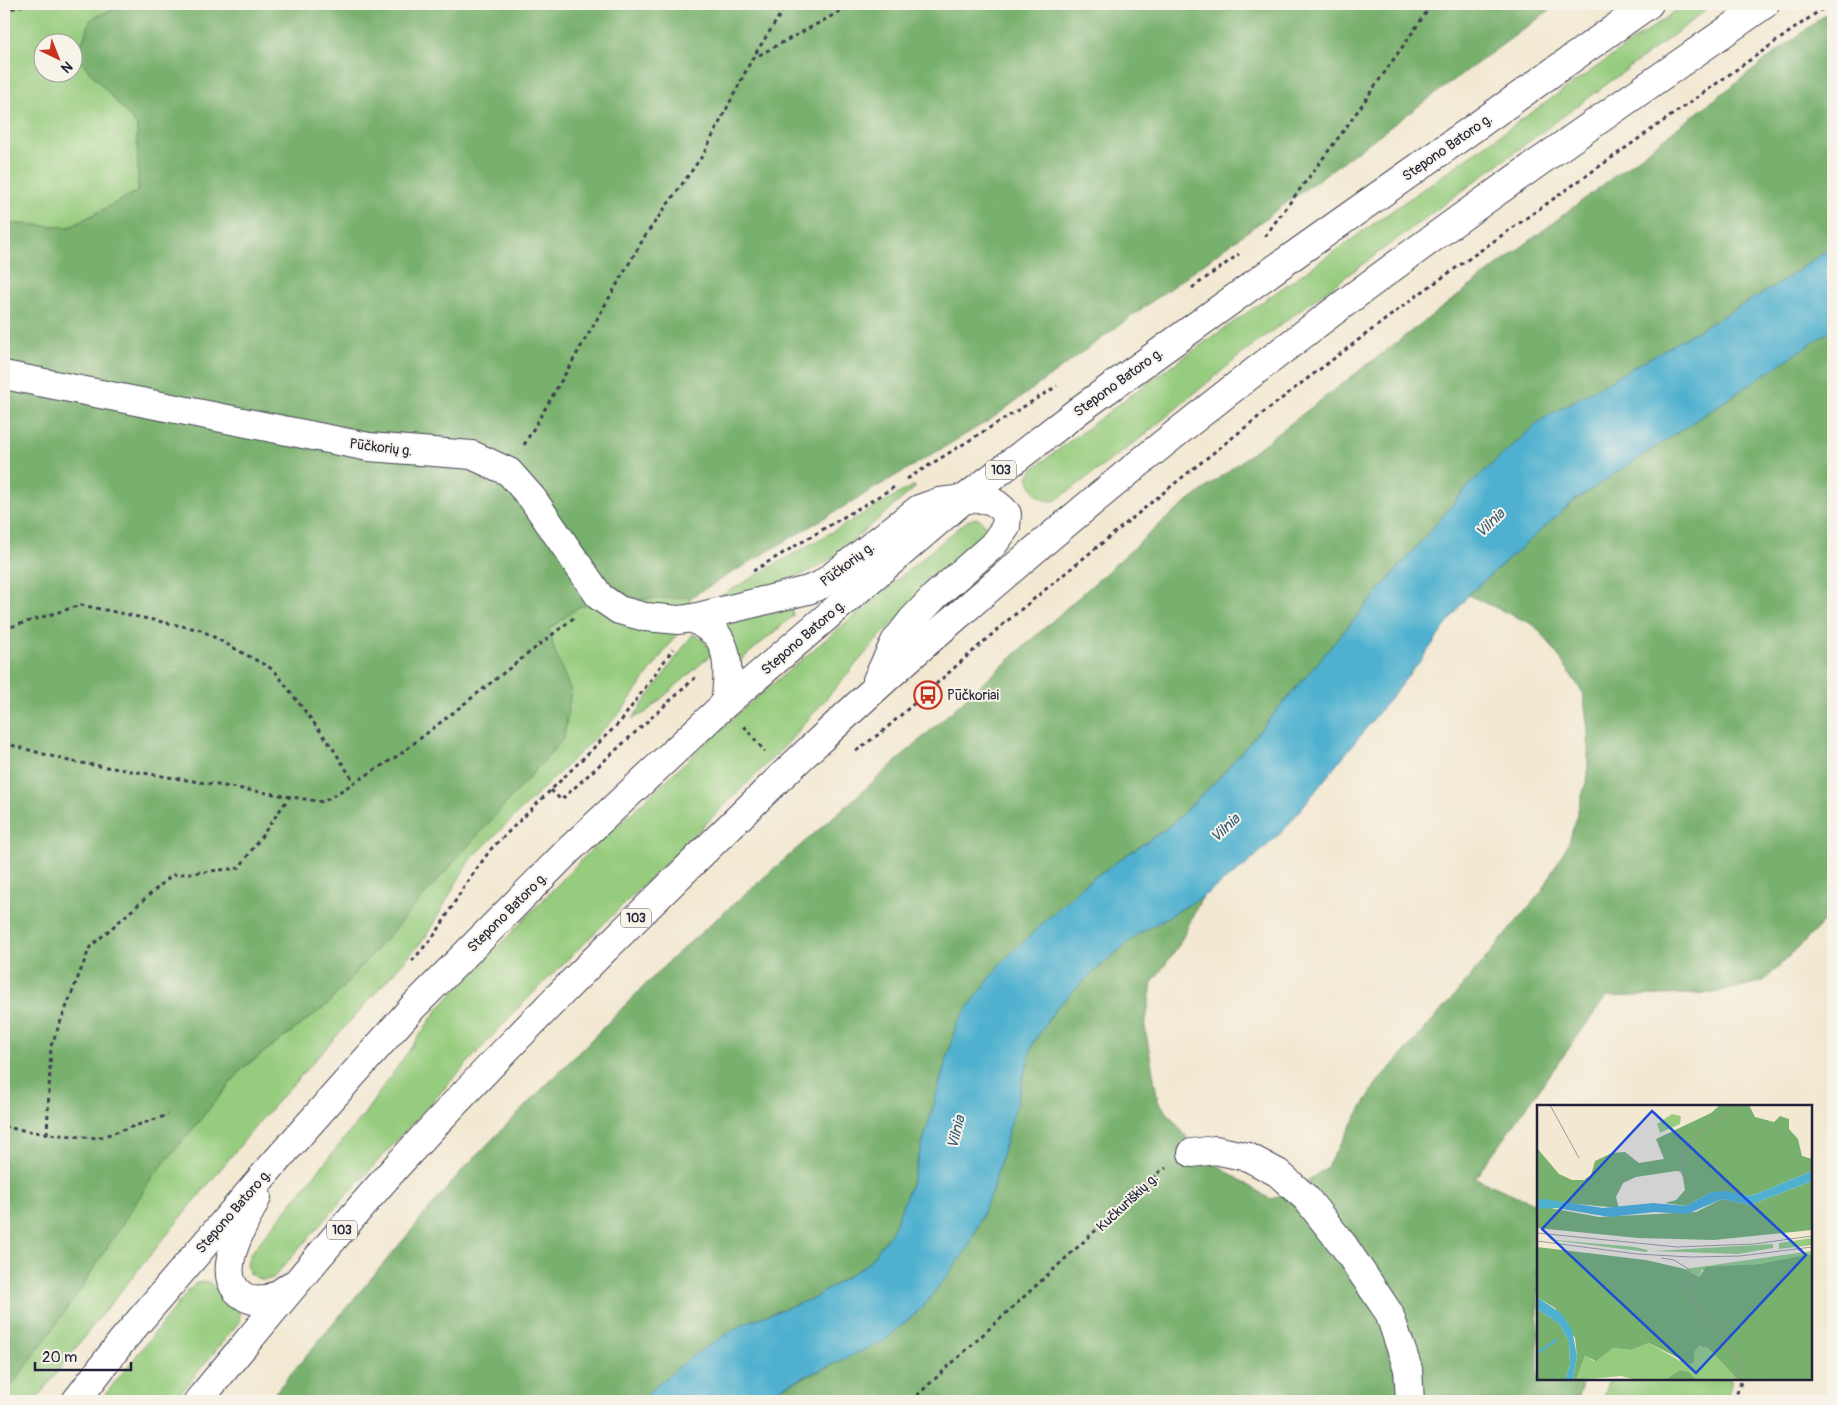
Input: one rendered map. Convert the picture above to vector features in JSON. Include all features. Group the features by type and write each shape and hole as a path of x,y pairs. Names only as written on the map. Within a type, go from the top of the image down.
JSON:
{"main road":[{"name":"Stepono Batoro g.","path":"76,1401 122,1341 270,1168 413,1007 570,849 725,704 964,499 1082,408 1649,4"},
{"name":"103","path":"198,1401 394,1169 491,1064 782,774 872,690 958,615 1108,490 1299,337 1548,157 1765,4"},
{"name":"Pūčkorių g.","path":"4,375 369,447 472,455 509,472 532,498 600,597 619,610 645,617 679,620 693,618 808,590 821,585 919,509 939,502 964,499 986,498 998,504 1007,514 1006,527 993,545 913,618 895,642 872,690"},
{"path":"693,618 716,634 724,651 728,666 725,704"},
{"path":"1192,1153 1215,1150 1248,1157 1278,1173 1306,1198 1344,1246 1389,1313 1408,1369 1410,1401"},
{"path":"270,1168 230,1255 228,1270 239,1294 250,1300 266,1300 298,1281"}],"path":[{"path":"4,10 27,4"},
{"path":"509,472 645,236 703,155 752,59 787,4"},
{"path":"752,59 854,4"},
{"path":"1281,224 1265,236 1355,114 1431,4"},
{"path":"852,753 883,731 1007,621 1295,388 1419,294 1829,4"},
{"path":"1185,293 1241,253"},
{"path":"905,480 1065,382"},
{"path":"752,571 896,486"},
{"path":"4,742 69,761 323,802 399,755 600,597"},
{"path":"4,629 81,605 201,630 274,670 332,747 354,782"},
{"path":"47,1134 51,1046 90,947 172,875 239,868 290,796"},
{"path":"4,1127 47,1134 98,1138 168,1115"},
{"name":"Kučkuriškių g.","path":"911,1401 1159,1172 1192,1153"},
{"path":"1734,1401 1742,1380"}],"green space":[{"path":"4,4 124,4 91,19 82,43 82,32 32,32 32,82 82,82 82,63 137,125 138,191 70,227 4,223"},
{"path":"124,4 1558,4 990,420 691,597 624,600 580,606 549,629 555,652 571,691 564,738 328,1004 243,1068 151,1179 78,1293 4,1397 4,223 70,227 138,191 137,125 82,63 82,43 91,19"},
{"path":"1686,4 1713,4 1253,345 1138,440 1055,501 1045,500 1034,491 1028,476 1034,468 1150,381"},
{"path":"1833,9 1833,246 1777,285 1470,484 1219,778 1171,825 1084,884 957,1023 911,1184 893,1230 868,1263 814,1298 745,1323 650,1391 643,1401 268,1401 463,1169 672,958 873,782 1168,517"},
{"path":"1833,329 1833,913 1764,981 1715,993 1606,997 1475,1178 1537,1205 1537,1380 1585,1380 1576,1401 761,1401 773,1391 831,1366 923,1307 968,1248 992,1191 1033,1043 1057,1007 1091,974 1138,934 1202,897 1179,945 1152,983 1145,1027 1158,1101 1200,1154 1270,1199 1286,1195 1326,1168 1376,1084 1455,995 1542,891 1569,842 1588,775 1588,729 1583,693 1551,645 1534,625 1468,595 1574,501"},
{"path":"912,486 916,487 827,562 801,575 773,585 717,601 715,599"},
{"path":"976,518 984,523 986,530 983,538 977,545 882,634 787,744 516,1010 273,1278 261,1279 249,1273 247,1263 250,1254 362,1117 438,1009 591,850 744,708 967,521"},
{"path":"691,597 677,634 620,713 469,861 425,938 260,1121 98,1319 35,1401 4,1401 4,1397 151,1179 243,1068 328,1004 555,652 549,629 580,606 624,600"},
{"path":"792,609 793,616 741,660 738,660 724,626 726,623"},
{"path":"693,634 705,641 712,654 645,713 632,719"},
{"path":"209,1282 237,1307 240,1314 239,1322 174,1401 100,1401 190,1289 196,1283"},
{"path":"1609,1380 1731,1380 1726,1401 1602,1401"}],"water":[{"name":"Vilnia","path":"1833,246 1833,329 1574,501 1468,595 1421,660 1284,830 1245,866 1202,897 1138,934 1091,974 1057,1007 1033,1043 992,1191 968,1248 923,1307 884,1341 773,1391 761,1401 643,1401 650,1391 695,1354 745,1323 814,1298 868,1263 893,1230 911,1184 957,1023 1002,962 1084,884 1171,825 1219,778 1470,484 1541,420 1777,285"}],"place":[{"name":"Pūčkoriai","path":"928,695"}]}
